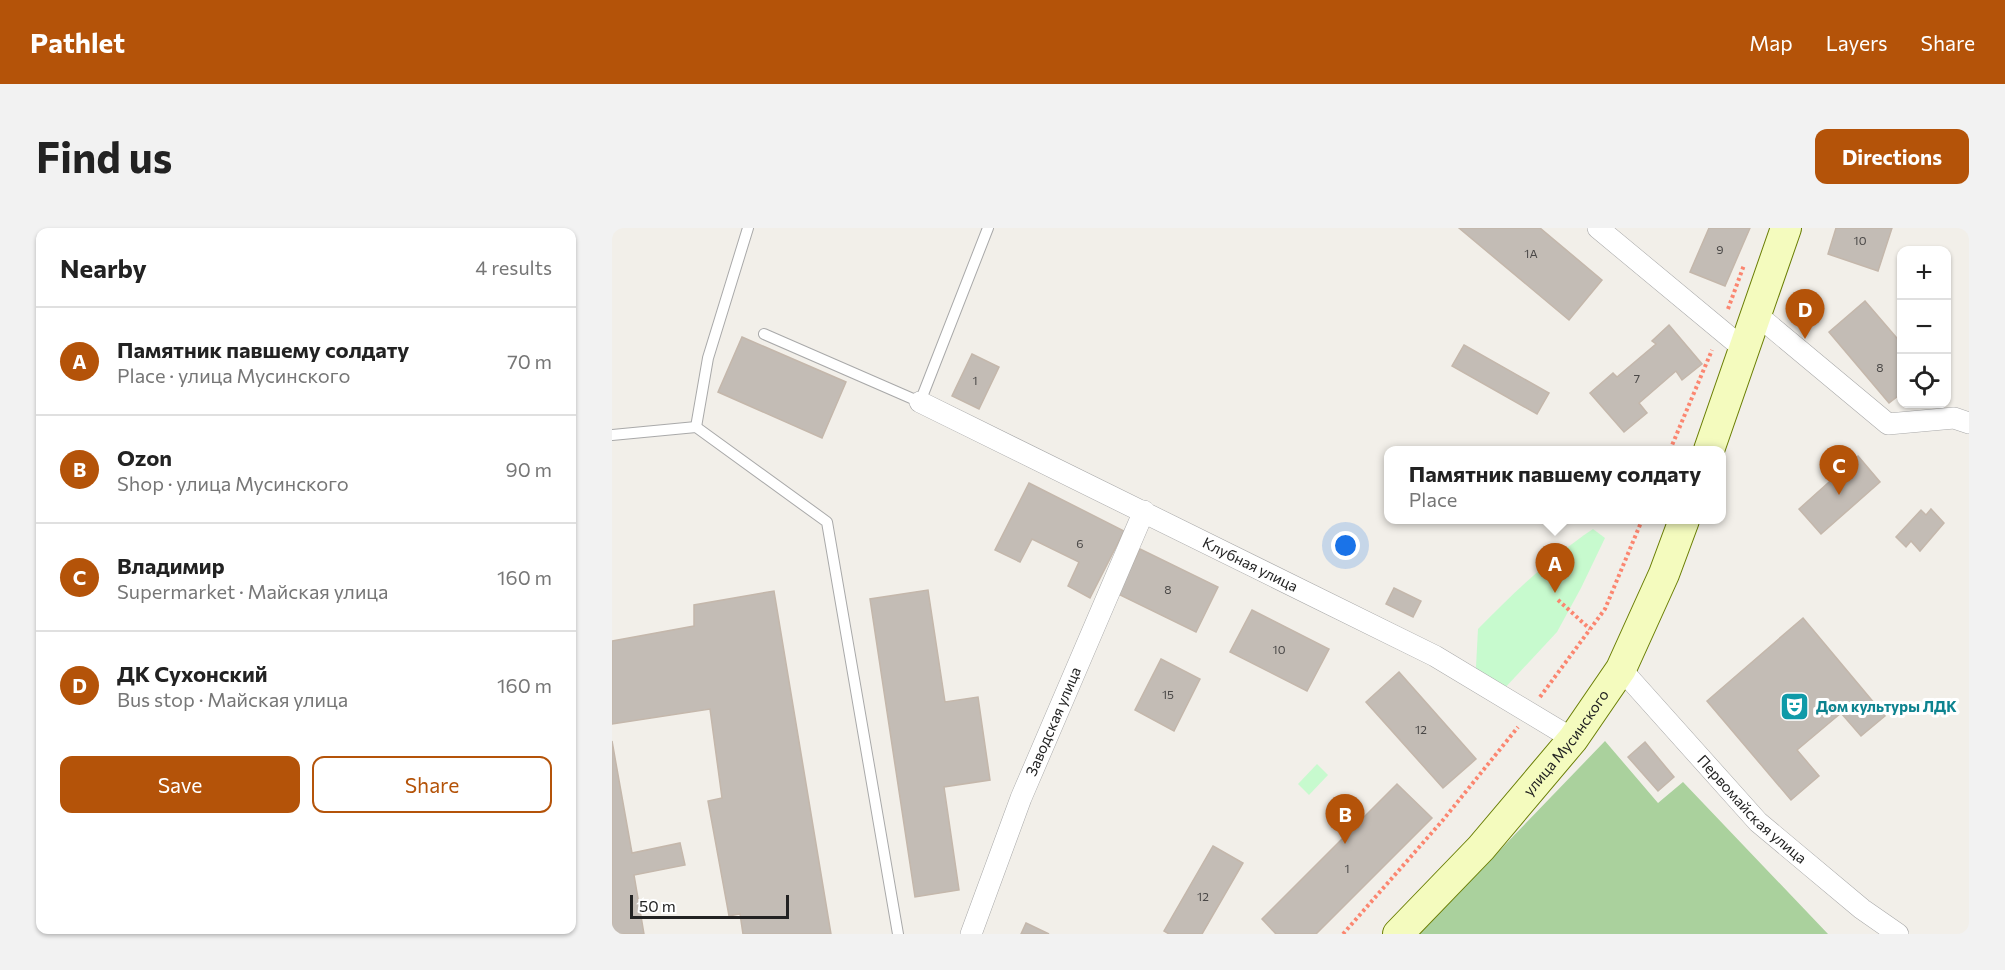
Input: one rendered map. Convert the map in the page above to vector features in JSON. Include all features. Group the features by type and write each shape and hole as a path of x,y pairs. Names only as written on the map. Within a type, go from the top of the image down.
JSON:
{"street":[{"path":"1598,228 1745,350"},
{"path":"1710,446 1786,228"},
{"path":"1756,314 1888,424 1954,418 1969,423"},
{"name":"Клубная улица","path":"920,402 1435,656 1572,739"},
{"name":"Заводская улица","path":"971,934 1021,798 1144,511"},
{"name":"улица Мусинского","path":"1398,934 1481,848 1572,739 1621,669 1664,574 1682,524"},
{"name":"Первомайская улица","path":"1621,669 1758,822 1862,909 1898,934"}],"lane":[{"path":"696,427 708,358 748,228"},
{"path":"764,334 920,402 988,228"},
{"path":"612,435 696,427 827,522 898,934"}],"path":[{"path":"1344,934 1443,820 1529,713 1605,609 1640,524"},
{"path":"1558,600 1590,629"}],"green space":[{"path":"1593,529 1605,538 1557,632 1503,690 1479,675 1476,667 1478,629 1533,576"},
{"path":"1605,741 1658,803 1683,782 1828,934 1419,934"},
{"path":"1317,764 1328,775 1309,795 1298,784"}],"building":[{"path":"1459,228 1540,228 1602,280 1569,320"},
{"path":"1709,228 1750,228 1725,286 1690,272"},
{"path":"1836,228 1892,228 1878,271 1828,254"},
{"path":"1865,301 1897,338 1897,397 1889,403 1829,332"},
{"path":"1669,325 1702,364 1682,380 1676,371 1639,403 1647,413 1624,432 1590,393 1613,373 1617,377 1656,344 1652,341"},
{"path":"742,337 846,382 822,438 718,392"},
{"path":"1464,345 1549,393 1537,414 1452,366"},
{"path":"972,354 999,367 979,409 952,396"},
{"path":"1858,456 1880,482 1821,534 1799,509"},
{"path":"1029,483 1124,531 1090,598 1068,586 1079,562 1032,539 1020,562 995,550"},
{"path":"1931,509 1944,523 1920,551 1911,541 1906,547 1896,537 1921,510 1926,515"},
{"path":"1140,549 1218,587 1196,632 1118,594"},
{"path":"1394,588 1421,601 1413,617 1386,604"},
{"path":"928,590 945,702 978,697 990,780 944,787 959,890 915,897 870,599"},
{"path":"774,591 831,934 743,934 740,914 729,916 708,801 722,798 710,709 612,724 612,641 694,626 694,605"},
{"path":"1252,610 1329,649 1307,691 1230,652"},
{"name":"Дом культуры ЛДК","path":"1803,618 1885,716 1861,736 1841,713 1797,750 1819,776 1791,800 1707,701"},
{"path":"1161,659 1200,679 1174,731 1135,710"},
{"path":"1399,672 1476,759 1443,788 1366,702"},
{"path":"612,741 632,853 680,843 685,865 634,875 644,934 612,934"},
{"path":"1645,742 1674,777 1658,791 1628,757"},
{"path":"1397,784 1432,818 1316,934 1276,934 1262,919"},
{"path":"1213,846 1243,863 1202,934 1169,934 1164,931"},
{"path":"1026,923 1049,934 1021,934"}],"place":[{"name":"ДК Сухонский","path":"1805,339"},
{"name":"Владимир","path":"1839,495"},
{"name":"Памятник павшему солдату","path":"1555,593"},
{"name":"Дом культуры ЛДК","path":"1795,707"},
{"name":"Ozon","path":"1345,844"}]}
